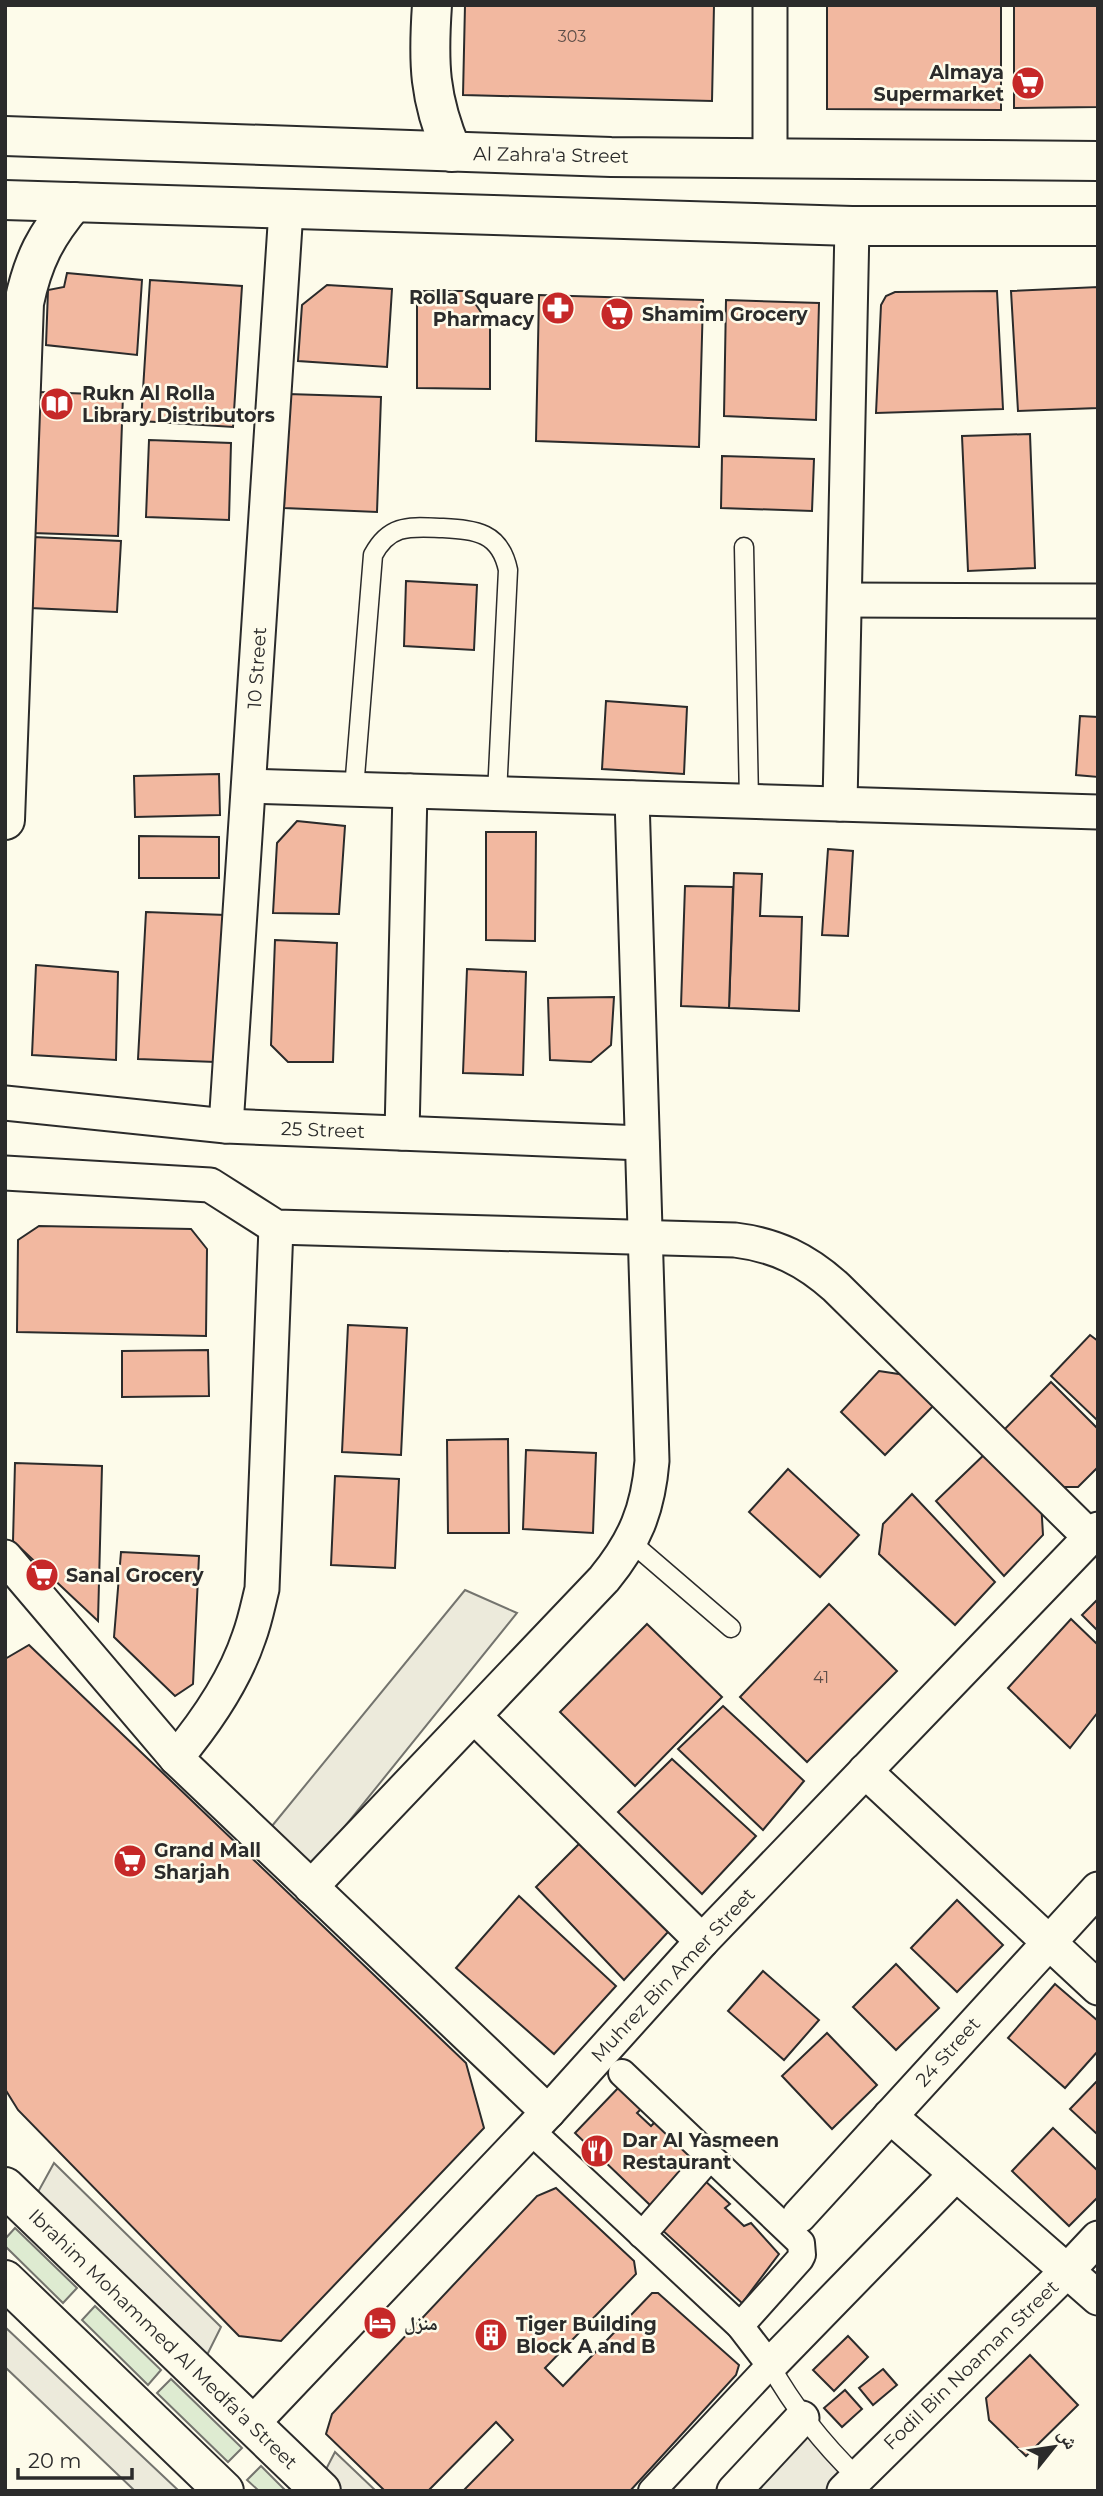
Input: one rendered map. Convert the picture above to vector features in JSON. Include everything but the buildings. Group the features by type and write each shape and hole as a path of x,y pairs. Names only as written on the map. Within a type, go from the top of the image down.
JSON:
{"main road":[{"path":"432,5 429,64 432,94 440,124 452,152"},
{"name":"Al Zahra'a Street","path":"5,135 452,152 770,160 1098,161"},
{"path":"5,159 49,155 96,140"},
{"path":"5,200 852,226 1098,226"},
{"path":"5,820 8,654 24,303 29,278 40,250 55,225 74,202"},
{"name":"Ibrahim Mohammed Al Medfa'a Street","path":"5,2187 321,2491"},
{"path":"5,2280 224,2491"}],"street":[{"path":"769,5 770,160"},
{"name":"10 Street","path":"226,1126 286,210"},
{"path":"840,804 852,226"},
{"path":"845,600 1098,601"},
{"path":"249,786 1098,812"},
{"path":"402,1133 410,791"},
{"path":"311,1887 604,1579 631,1542 642,1517 650,1489 652,1461 632,798"},
{"name":"25 Street","path":"5,1103 226,1126 642,1143"},
{"path":"5,1173 210,1185 276,1227 645,1236 758,1243 800,1259 819,1272 1094,1533"},
{"path":"176,1758 202,1726 229,1684 249,1638 262,1589 276,1227"},
{"name":"Muhrez Bin Amer Street","path":"252,2424 539,2121 702,1941 1094,1533"},
{"path":"5,1557 176,1758 311,1887 539,2121 642,2235 740,2326 770,2365"},
{"path":"474,1716 702,1941"},
{"path":"865,1771 1098,1988"},
{"name":"24 Street","path":"799,2216 1098,1889"},
{"path":"622,2073 797,2239 803,2249 800,2259 740,2326"},
{"path":"890,2116 1098,2298"},
{"path":"642,2235 710,2157"},
{"path":"652,2491 956,2174"},
{"name":"Fodil Bin Noaman Street","path":"851,2484 1098,2238"},
{"path":"734,2491 802,2418"}],"lane":[{"path":"354,789 373,555 387,536 408,527 472,530 492,540 506,559 508,570 497,794"},
{"path":"744,547 749,802"},
{"path":"631,1542 732,1628"},
{"path":"770,2365 802,2418 828,2449 851,2484"}],"green space":[{"path":"15,2228 77,2288 63,2303 5,2246 5,2239"},
{"path":"95,2306 161,2370 148,2385 82,2320"},
{"path":"171,2379 242,2448 228,2462 157,2393"},
{"path":"261,2466 286,2491 259,2491 247,2480"}],"shaded area":[{"path":"465,1590 517,1613 313,1866 272,1826"},
{"path":"54,2163 221,2327 205,2359 38,2192"},
{"path":"5,2327 179,2491 135,2491 5,2367"},
{"path":"802,2428 843,2472 825,2491 744,2491"},
{"path":"335,2452 376,2491 339,2491 323,2475"}],"place":[{"name":"Almaya Supermarket","path":"1028,83"},
{"name":"Rolla Square Pharmacy","path":"558,308"},
{"name":"Shamim Grocery","path":"617,314"},
{"name":"Rukn Al Rolla Library Distributors","path":"57,404"},
{"name":"Sanal Grocery","path":"42,1575"},
{"name":"Grand Mall Sharjah","path":"130,1861"},
{"name":"Dar Al Yasmeen Restaurant","path":"597,2151"},
{"name":"منزل","path":"380,2323"},
{"name":"Tiger Building Block A and B","path":"491,2335"}]}
